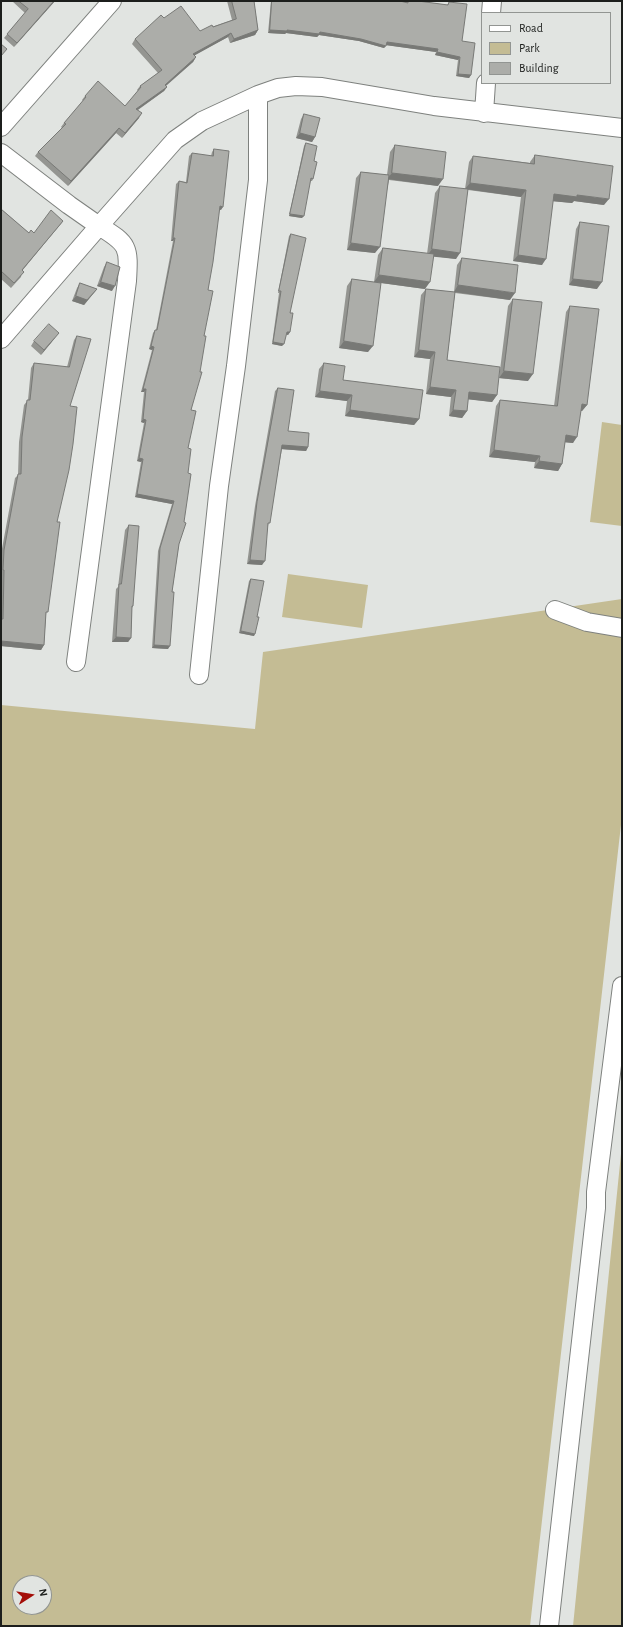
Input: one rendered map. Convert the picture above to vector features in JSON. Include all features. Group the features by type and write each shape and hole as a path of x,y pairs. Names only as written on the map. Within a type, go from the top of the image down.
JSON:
{"street":[{"path":"1,127 112,1"},
{"path":"491,12 492,1"},
{"path":"484,113 486,84"},
{"path":"1,339 175,140 202,121 258,94 290,86 322,87 484,113 622,128"},
{"path":"199,675 219,486 236,366 258,180 258,94"},
{"path":"1,153 69,205 119,238 127,251 128,265 76,662"},
{"path":"555,610 587,622 622,628"},
{"path":"549,1626 596,1208 596,1192 622,986"}],"green space":[{"path":"602,422 622,425 622,526 590,522"},
{"path":"288,574 368,585 362,628 282,617"},
{"path":"622,599 622,816 530,1626 1,1626 1,705 255,729 263,652"},
{"path":"622,1144 622,1626 573,1626"}],"building":[{"path":"19,1 54,1 17,43 7,34 28,9"},
{"path":"232,1 254,1 258,30 234,39 231,33 193,54 196,57 165,85 167,87 136,109 142,113 125,133 119,128 71,181 38,152 66,124 64,123 98,81 125,106 141,87 140,86 162,70 135,39 161,15 164,18 181,6 200,31 212,25 213,27 236,19"},
{"path":"272,1 400,1 408,3 408,1 418,1 448,5 449,2 467,4 462,41 475,43 471,75 458,74 460,57 437,52 438,49 387,42 386,46 361,39 320,32 319,34 287,30 270,30"},
{"path":"1,44 7,49 1,56"},
{"path":"304,114 320,118 315,137 300,133"},
{"path":"306,143 317,146 314,161 317,162 313,179 311,178 304,216 290,214"},
{"path":"395,145 446,152 443,179 392,173"},
{"path":"214,149 229,151 223,207 220,206 208,290 213,291 204,336 206,336 200,372 202,372 191,410 196,411 188,448 191,449 188,473 191,474 184,522 186,523 179,544 172,592 174,592 170,646 154,645 160,548 174,501 137,494 143,459 139,458 146,420 143,419 146,389 143,389 154,347 151,346 155,330 157,330 175,238 173,238 179,181 187,183 192,153 213,156"},
{"path":"535,155 613,166 609,199 554,194 546,259 518,255 526,190 470,183 473,156 534,164"},
{"path":"361,172 389,175 380,247 351,243"},
{"path":"440,186 468,189 460,253 432,249"},
{"path":"1,209 29,233 31,230 34,233 51,210 63,221 22,270 24,272 14,283 1,271"},
{"path":"580,222 609,226 602,282 573,279"},
{"path":"291,234 306,238 290,313 293,313 290,332 287,332 284,344 273,342 281,291 279,291"},
{"path":"383,248 434,254 430,282 379,275"},
{"path":"462,258 518,265 515,293 458,285"},
{"path":"107,262 120,267 115,286 101,282"},
{"path":"352,279 381,283 373,346 344,341"},
{"path":"80,283 97,289 87,300 76,296"},
{"path":"426,289 455,292 447,360 500,367 497,395 469,392 467,411 453,410 456,390 430,387 435,352 419,350"},
{"path":"513,299 542,302 533,374 504,371"},
{"path":"570,306 599,309 587,405 582,404 577,437 566,435 562,464 539,461 540,456 494,450 500,400 557,406"},
{"path":"49,324 59,333 44,350 34,341"},
{"path":"77,336 91,339 70,406 77,407 73,444 69,470 57,522 60,522 48,612 46,612 44,645 1,641 1,619 3,619 4,550 18,474 21,474 22,437 27,400 30,400 34,363 69,367"},
{"path":"324,363 345,366 343,380 423,390 419,419 350,410 352,395 320,391"},
{"path":"278,388 294,390 288,431 309,433 308,447 282,445 270,523 268,523 265,561 250,560 257,502"},
{"path":"129,525 139,526 132,606 131,638 116,637 119,584 121,584"},
{"path":"251,579 264,581 255,634 241,631"}]}
